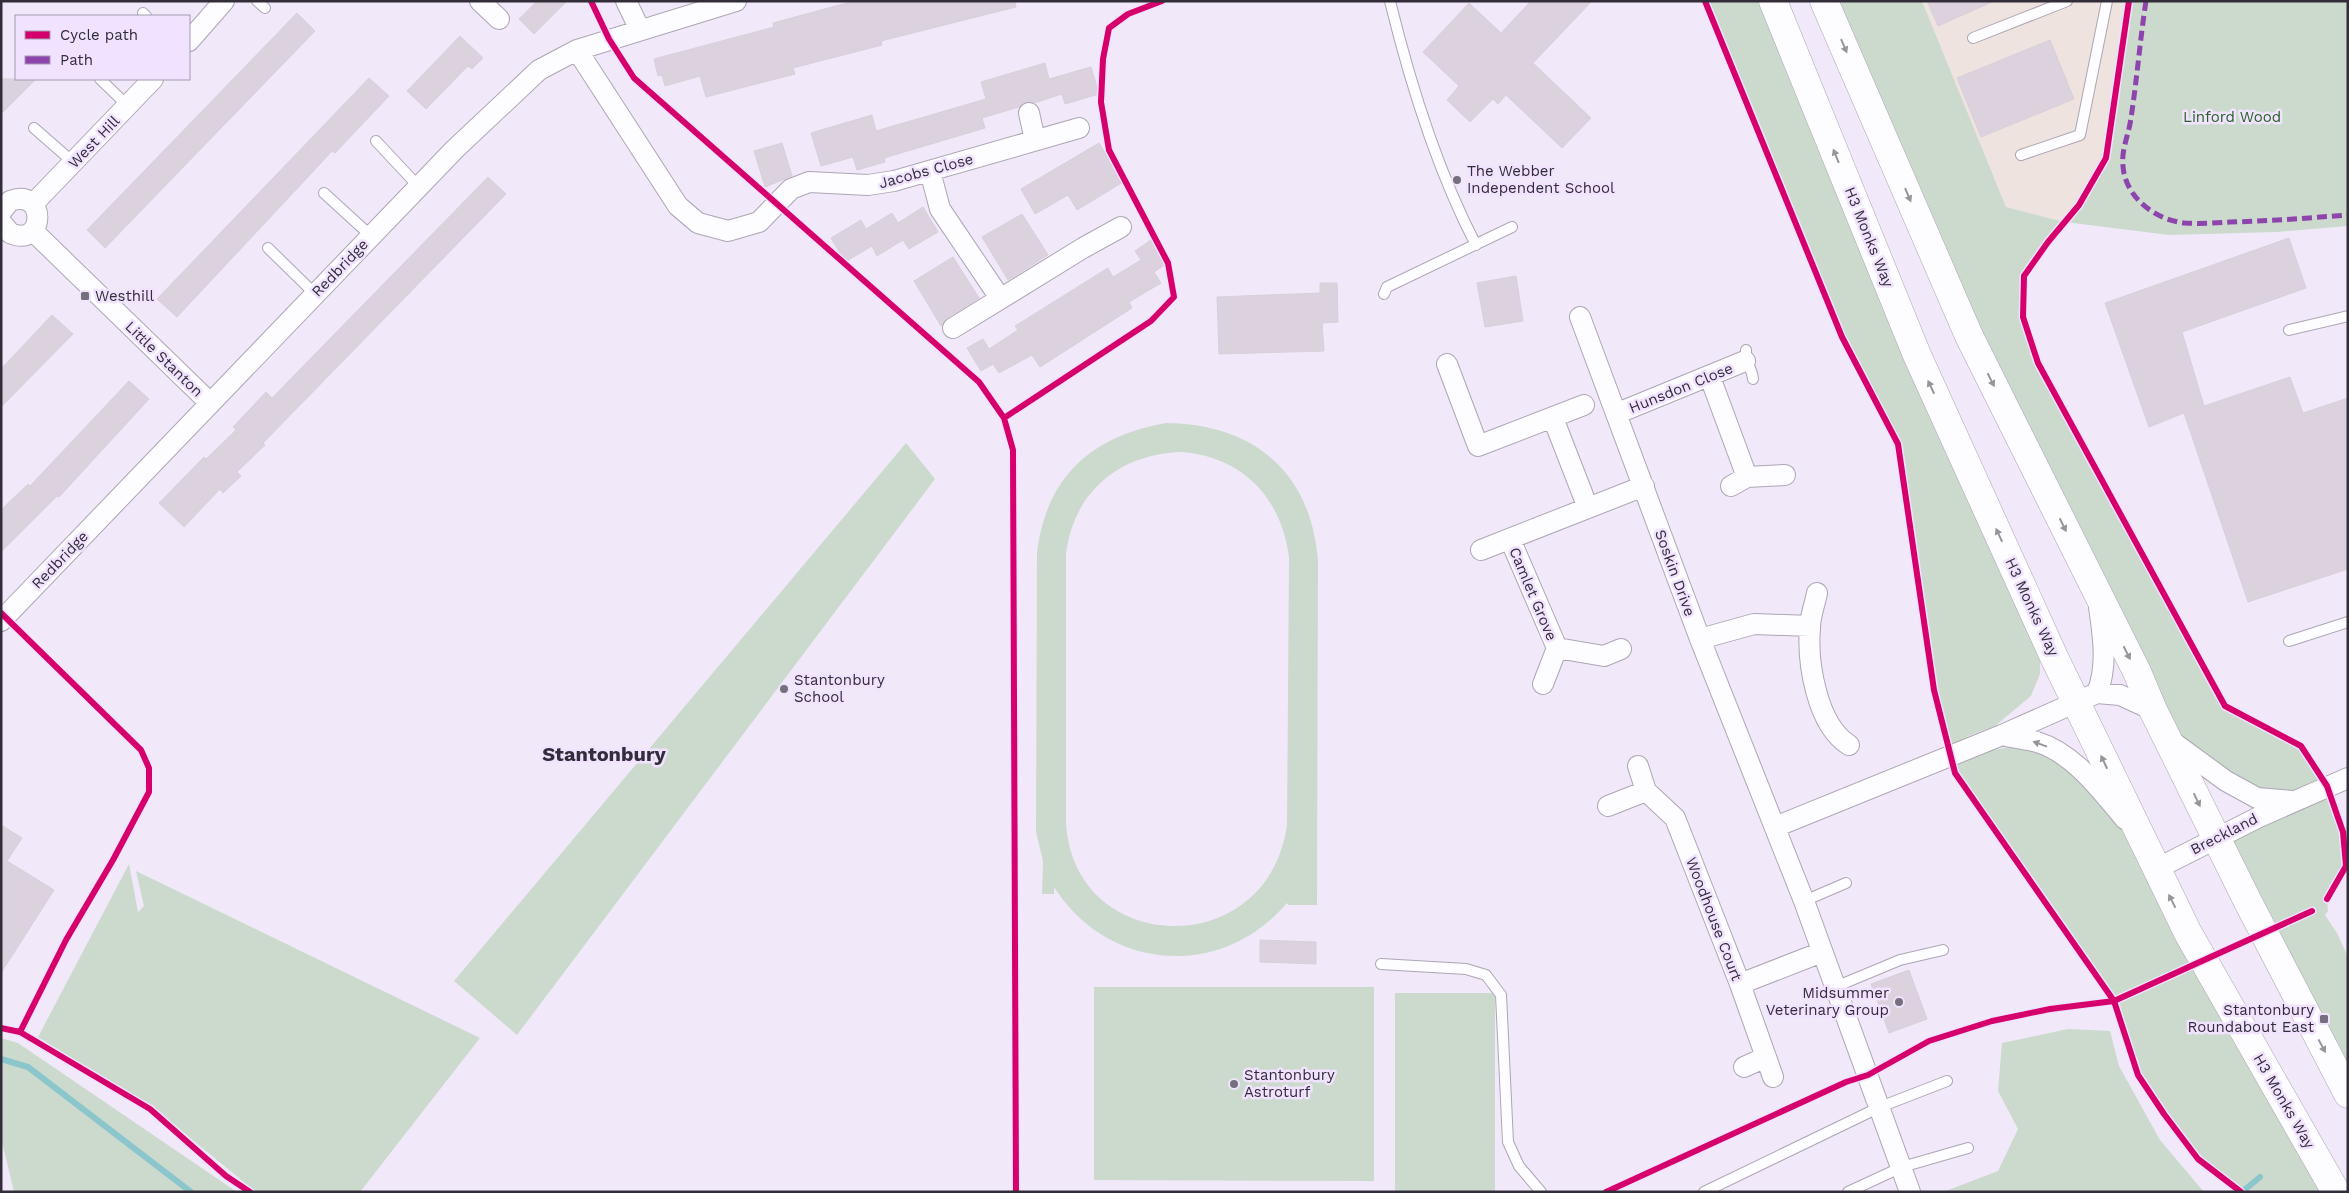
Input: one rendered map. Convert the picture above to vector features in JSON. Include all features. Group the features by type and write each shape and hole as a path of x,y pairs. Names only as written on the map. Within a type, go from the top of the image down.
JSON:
{"main road":[{"name":"H3 Monks Way","path":"1773,1 1917,355 2086,697 2139,835 2188,932 2336,1192"},
{"path":"1824,1 1969,336 2137,672 2153,710 2216,838 2348,1094"}],"street":[{"path":"190,40 224,1"},
{"path":"480,1 499,19"},
{"path":"626,1 640,30"},
{"name":"Redbridge","path":"1,621 371,236 539,70 577,50 736,1"},
{"name":"Jacobs Close","path":"577,50 678,206 698,223 728,231 759,222 791,189 809,182 868,185 894,181 1079,128"},
{"name":"West Hill","path":"32,204 74,163 152,80"},
{"path":"1029,113 1035,140"},
{"path":"930,172 940,209 1000,298"},
{"path":"16,198 28,200 38,214 38,220 33,231 16,236 3,217 16,198"},
{"path":"952,328 1000,298 1078,242 1122,227"},
{"name":"Little Stanton","path":"33,231 210,403"},
{"name":"Soskin Drive","path":"1580,317 1618,414 1700,639 1804,901 1910,1192"},
{"path":"1447,364 1478,446 1553,418 1584,404"},
{"name":"Hunsdon Close","path":"1618,414 1710,377 1748,364"},
{"path":"1710,377 1739,481 1785,475"},
{"path":"1553,418 1588,508"},
{"name":"Camlet Grove","path":"1481,550 1644,486"},
{"name":"Camlet Grove","path":"1510,539 1557,648 1543,684"},
{"path":"1818,594 1810,626 1810,648 1814,684 1822,709 1842,745"},
{"path":"1775,827 2002,735 2086,697 2103,680 2104,645 2097,594"},
{"path":"1700,639 1754,624 1810,626"},
{"name":"Camlet Grove","path":"1557,648 1604,656 1621,649"},
{"path":"2086,697 2120,695 2153,710"},
{"path":"2002,735 2038,743 2059,752 2095,784 2139,835"},
{"name":"Breckland","path":"2167,737 2226,781 2257,798 2294,801"},
{"name":"Woodhouse Court","path":"1638,766 1646,791 1675,818 1740,984 1773,1077"},
{"name":"Breckland","path":"2156,869 2294,801 2348,778"},
{"path":"1608,806 1646,791"},
{"path":"1740,984 1822,952"},
{"path":"1744,1067 1766,1057"}],"lane":[{"path":"1390,1 1403,56 1429,132 1461,216 1476,245"},
{"path":"1973,38 2067,1"},
{"path":"2021,155 2080,135 2107,1"},
{"path":"101,80 128,106"},
{"path":"34,128 74,163"},
{"path":"376,141 419,187"},
{"path":"324,193 371,236"},
{"path":"1384,294 1387,287 1512,227"},
{"path":"268,248 315,294"},
{"path":"2289,330 2348,316"},
{"path":"2289,641 2348,622"},
{"path":"1804,901 1846,884"},
{"path":"1835,987 1900,960 1943,950"},
{"path":"1381,964 1466,969 1486,975 1501,995 1508,1142 1519,1166 1541,1192"},
{"path":"1704,1192 1880,1108 1947,1081"},
{"path":"1848,1192 1902,1168 1968,1148"}],"shaded area":[{"path":"1922,1 2129,1 2106,158 2079,205 2064,222 2006,207"}],"green space":[{"path":"1705,1 1773,1 2040,649 2040,674 2031,696 1995,726 1968,736 1952,756 2038,743 2139,835 2336,1192 2241,1192 2198,1159 2164,1114 2138,1075 2114,1001 1957,777 1934,690 1898,444 1842,337"},
{"name":"Linford Wood","path":"1824,1 1922,1 2006,207 2064,222 2079,205 2106,158 2129,1 2348,1 2348,226 2277,232 2169,235 2065,222 2024,276 2023,317 2038,363 2225,706 2301,746 2327,786 2343,832 2346,866 2327,899 2328,911 2325,915 2337,933 2348,957 2348,1094 2216,838 2259,817 2257,798 2167,737"},
{"path":"1166,423 1197,426 1225,432 1250,443 1272,459 1290,478 1304,502 1313,529 1318,561 1317,905 1288,905 1287,903 1261,928 1231,945 1199,954 1166,956 1134,950 1104,936 1077,915 1054,887 1054,894 1042,894 1043,861 1036,832 1037,553 1042,526 1050,502 1062,482 1077,464 1115,438 1139,429","holes":["1183,452 1205,456 1241,472 1256,485 1268,499 1278,517 1285,536 1289,557 1287,825 1272,870 1246,902 1211,920 1172,926 1134,919 1101,899 1077,867 1066,823 1066,555 1070,532 1079,512 1090,495 1104,480 1121,468 1160,454"]},
{"path":"906,443 935,479 517,1035 454,981"},
{"path":"129,864 138,912 144,906 136,871 480,1038 360,1192 256,1192 162,1115 38,1037"},
{"name":"Stantonbury Astroturf","path":"1094,987 1374,987 1374,1181 1094,1180"},
{"path":"1395,993 1495,993 1495,1192 1395,1192"},
{"path":"2068,1029 2110,1031 2119,1066 2160,1140 2204,1192 1943,1192 1998,1171 2018,1129 1998,1091 2002,1043"},
{"path":"1,1038 18,1043 237,1192 14,1192 1,1138"}],"building":[{"path":"537,1 567,1 534,34 519,19"},
{"path":"854,1 1015,1 1016,7 881,41 882,45 793,68 795,74 706,97 700,76 665,86 662,75 658,76 654,59 774,27 773,23"},
{"path":"1531,1 1592,1 1533,63 1591,118 1562,148 1506,95 1498,104 1493,99 1470,122 1447,100 1459,86 1423,52 1469,3 1501,33"},
{"path":"1927,1 1994,1 1938,26"},
{"path":"297,13 315,31 105,248 87,230"},
{"path":"460,36 483,58 472,69 468,66 426,109 407,91"},
{"path":"2050,40 2074,99 1981,137 1957,78"},
{"path":"1045,63 1049,79 1091,67 1099,94 1065,104 1062,94 1034,103 1026,102 1019,107 982,118 985,128 884,158 885,162 857,170 853,157 821,166 811,133 872,115 876,131 986,99 981,82"},
{"path":"369,78 389,96 335,153 332,151 177,317 157,299"},
{"path":"1,79 35,80 1,114"},
{"path":"782,143 792,176 765,187 754,151"},
{"path":"1099,143 1123,182 1077,210 1068,195 1035,214 1021,189"},
{"path":"488,177 506,194 263,443 265,445 237,472 241,476 223,493 220,489 184,527 159,503 204,457 206,459 236,430 233,427 266,392 272,398"},
{"path":"923,207 938,232 909,249 903,240 877,256 872,246 845,262 831,238 861,220 866,229 892,213 898,223"},
{"path":"1022,214 1048,255 1008,280 982,237"},
{"path":"2289,238 2306,288 2182,332 2204,406 2290,377 2303,413 2348,398 2348,569 2248,602 2184,413 2149,427 2105,303"},
{"path":"1151,240 1166,264 1154,272 1161,283 1129,302 1132,308 1040,367 1032,355 999,373 993,364 981,371 967,348 983,339 989,349 1018,330 1015,326 1108,268 1113,277 1141,260 1135,251"},
{"path":"953,257 979,298 947,318 941,326 914,281"},
{"path":"1516,276 1523,321 1485,327 1477,283"},
{"path":"1320,283 1337,283 1338,322 1322,323 1324,351 1219,354 1217,297 1320,293"},
{"path":"52,315 73,334 1,407 1,369"},
{"path":"129,381 149,399 59,497 57,496 1,552 1,510 28,484 30,486"},
{"path":"1,825 22,838 7,861 54,890 1,973"},
{"path":"1260,940 1316,942 1316,964 1260,962"},
{"name":"Midsummer Veterinary Group","path":"1909,970 1927,1019 1889,1033 1871,984"}],"waterway":[{"path":"1,1059 28,1067 191,1192"},
{"path":"2242,1192 2260,1177"}],"marked path":[{"path":"2146,1 2131,118 2123,160 2125,177 2129,188 2136,197 2153,212 2174,221 2185,223 2260,221 2348,215"}],"cycle path":[{"path":"591,1 609,39 634,78 979,382 1004,418 1013,450 1016,1192"},
{"path":"1004,418 1151,321 1174,297 1168,263 1109,150 1101,102 1103,59 1109,28 1128,14 1162,1"},
{"path":"1705,1 1842,337 1898,444 1934,690 1955,773 2114,1001 2138,1075 2164,1114 2198,1159 2241,1192"},
{"path":"2129,1 2106,158 2079,205 2048,242 2024,276 2023,317 2038,363 2225,706 2301,746 2327,786 2343,832 2346,866 2327,899"},
{"path":"1,613 141,750 149,768 149,792 113,860 66,940 20,1032"},
{"path":"1606,1192 1846,1082 1868,1075 1929,1041 1992,1021 2050,1009 2114,1001 2312,911"},
{"path":"1,1028 20,1032 150,1109 226,1176 250,1192"}],"place":[{"name":"The Webber Independent School","path":"1457,180"},
{"name":"Westhill","path":"85,296"},
{"name":"Stantonbury School","path":"784,689"},
{"name":"Midsummer Veterinary Group","path":"1899,1002"},
{"name":"Stantonbury Roundabout East","path":"2324,1019"},
{"name":"Stantonbury Astroturf","path":"1234,1084"}],"district":[{"name":"Stantonbury","path":"604,754"}]}
